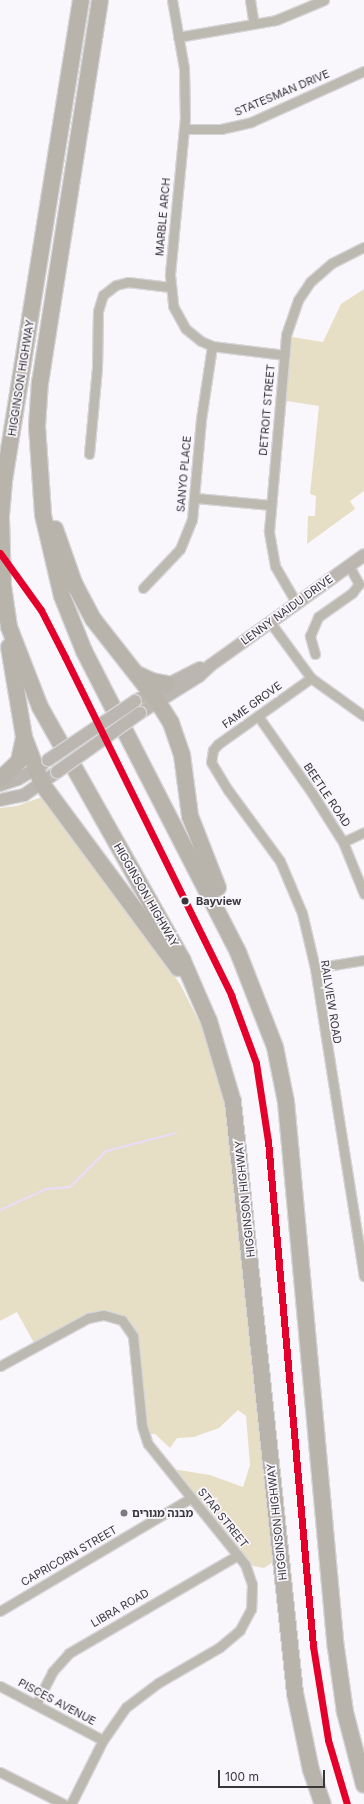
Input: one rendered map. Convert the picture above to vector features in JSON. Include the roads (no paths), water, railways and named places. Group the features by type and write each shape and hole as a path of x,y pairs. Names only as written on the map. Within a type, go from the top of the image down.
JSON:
{"highway":[{"name":"HIGGINSON HIGHWAY","path":"81,0 4,481 1,542 3,586 10,627 40,707 172,940 192,981 216,1039 233,1102 240,1152 295,1693 311,1770 323,1804"},
{"name":"HIGGINSON HIGHWAY","path":"100,0 40,381 38,426 39,468 49,545 72,624 238,952 275,1047 286,1102 336,1648 345,1712 364,1785"},
{"path":"39,468 57,537 82,600 100,629 154,697 171,723 182,755 190,816 201,848 236,930 238,952"},
{"path":"10,627 8,645 24,737 42,784 170,958 192,981"},
{"path":"135,673 152,681 168,684"},
{"path":"0,779 19,761 24,737"}],"street":[{"name":"MARBLE ARCH","path":"172,0 185,82 184,129 170,286 173,306 180,322 192,334 212,346 284,355"},
{"path":"250,0 254,24"},
{"path":"178,38 276,20 324,0"},
{"name":"STATESMAN DRIVE","path":"184,129 221,129 251,122 364,71"},
{"name":"DETROIT STREET","path":"297,604 281,580 272,555 269,531 284,355 290,319 305,289 332,263 364,247"},
{"path":"89,454 97,368 98,311 103,295 116,285 128,282 170,286"},
{"name":"SANYO PLACE","path":"143,588 180,549 192,520 196,498 201,419 212,346"},
{"path":"196,498 271,505"},
{"name":"LENNY NAIDU DRIVE","path":"0,800 24,795 42,784 140,713 168,684 210,665 364,555"},
{"path":"315,654 310,636 318,617 352,593 359,584 349,566"},
{"path":"270,622 311,678 364,716"},
{"name":"LENNY NAIDU DRIVE","path":"0,785 18,780 135,701 154,697 200,676 210,665"},
{"name":"FAME GROVE","path":"211,756 218,744 311,678"},
{"name":"BEETLE ROAD","path":"258,716 312,793 343,842 364,894"},
{"name":"RAILVIEW ROAD","path":"211,756 216,772 280,861 302,912 315,968 364,1273"},
{"path":"343,842 364,832"},
{"path":"315,968 364,960"},
{"name":"STAR STREET","path":"0,1366 88,1318 104,1315 122,1320 133,1336 145,1438 150,1449 245,1564 252,1584 251,1609 240,1630 220,1647 141,1695 126,1707 103,1740 71,1804"},
{"name":"CAPRICORN STREET","path":"0,1611 191,1498"},
{"name":"LIBRA ROAD","path":"36,1704 52,1672 69,1653 238,1555"},
{"name":"PISCES AVENUE","path":"0,1686 103,1740"},
{"path":"0,1772 64,1804"}],"waterway":[{"path":"0,1210 46,1189 70,1187 106,1151 176,1133"}],"place":[{"name":"Bayview","path":"185,901"},
{"name":"מבנה מגורים","path":"124,1513"}]}
